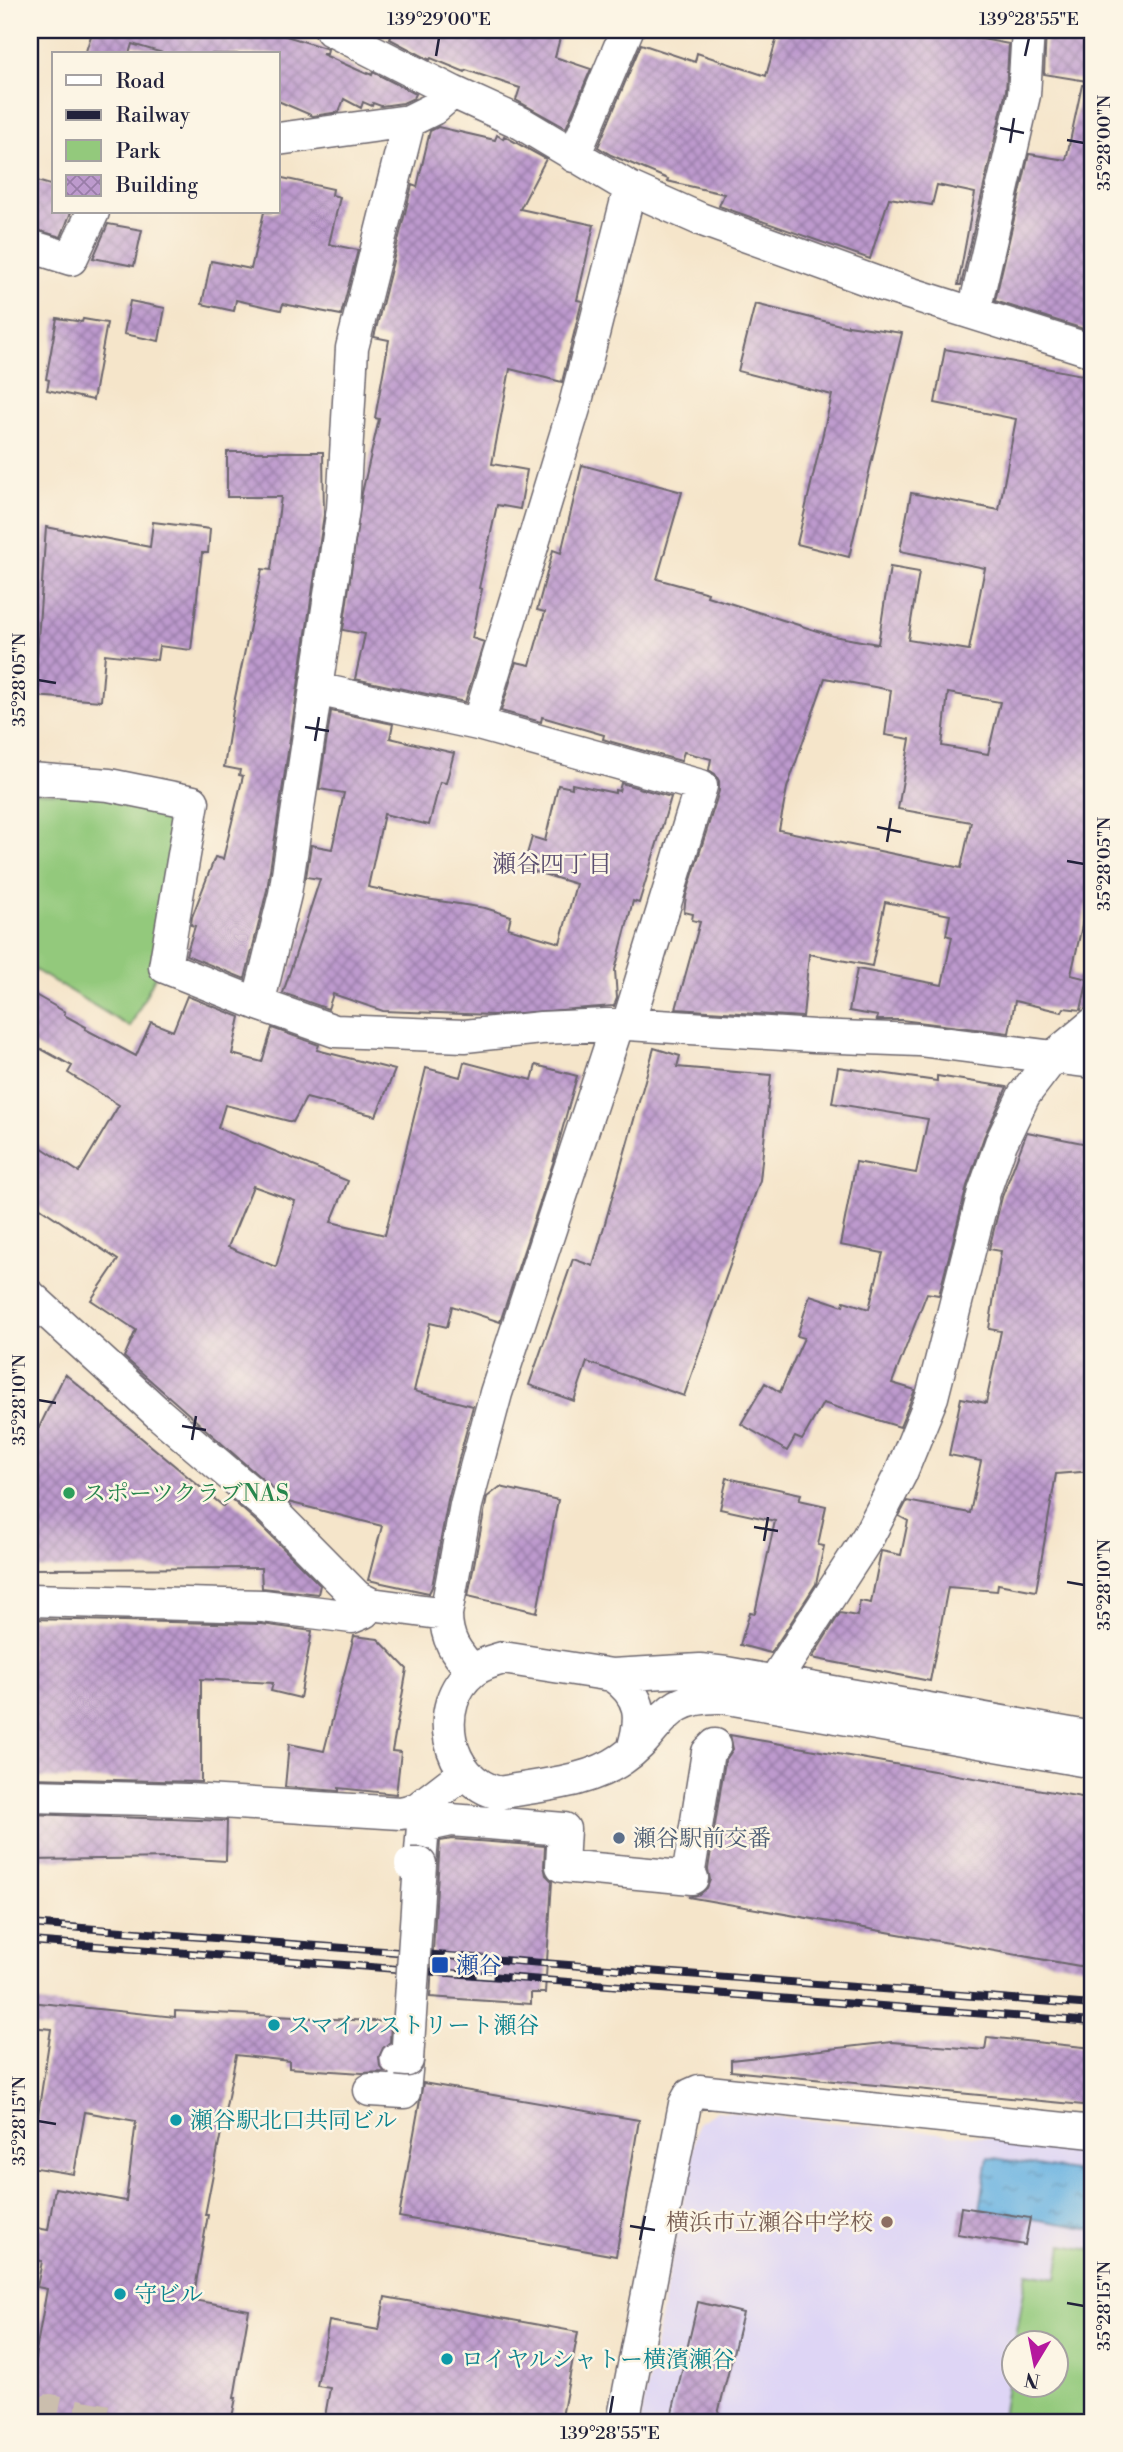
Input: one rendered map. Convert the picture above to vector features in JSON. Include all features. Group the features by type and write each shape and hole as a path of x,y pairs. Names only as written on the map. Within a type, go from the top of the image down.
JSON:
{"street":[{"path":"331,30 453,92 522,122 629,188 700,219 883,285 1093,351"},
{"path":"574,156 627,30"},
{"path":"974,312 1024,95 1028,30"},
{"path":"280,139 409,121 433,109 453,92"},
{"path":"258,1004 285,894 343,509 352,348 409,121"},
{"path":"478,724 575,405 629,188"},
{"path":"30,246 71,259 92,214"},
{"path":"316,689 478,724 701,786 623,1025 496,1393 466,1505 446,1614 449,1640 472,1671"},
{"path":"30,779 109,785 193,802 165,967 335,1031 465,1036 541,1028 623,1025 919,1040 1093,1062"},
{"path":"774,1682 868,1536 901,1473 932,1397 984,1192 1001,1143 1024,1095 1054,1056 1093,1024"},
{"path":"30,1296 159,1414 269,1508 358,1597 371,1604 446,1614"},
{"path":"30,1600 263,1606 352,1617 364,1612 371,1604"},
{"path":"1093,1738 700,1670 652,1675 612,1675 503,1658 472,1671 463,1682 449,1716 448,1738 453,1753 465,1772 475,1782 499,1793 586,1776 622,1759 673,1708 687,1700 704,1696 1093,1762"},
{"path":"612,1675 631,1692 638,1705 640,1720 633,1750"},
{"path":"370,2090 404,2092 402,2059 415,1864 423,1826 451,1824 564,1829 562,1866 690,1877 708,1752 715,1745"},
{"path":"30,1796 188,1800 401,1813 417,1809 465,1772"},
{"path":"623,2422 685,2104 690,2095 699,2091 1093,2132"}],"shaded area":[{"name":"横浜市立瀬谷中学校","path":"717,2111 1093,2148 1093,2422 640,2422 698,2123"}],"green space":[{"path":"30,792 96,795 185,810 156,975 130,1027 30,967"},
{"path":"1062,2245 1093,2250 1093,2422 1001,2422 1005,2400 1070,2400 1070,2330 1017,2330 1027,2273 1057,2278"}],"water":[{"path":"988,2157 1093,2174 1093,2229 980,2210"}],"building":[{"path":"93,30 267,30 328,49 327,54 322,54 367,74 372,75 373,72 416,94 414,98 403,103 381,106 373,103 372,106 363,102 361,108 344,99 339,112 313,116 280,102 280,52 159,52 132,44 130,52 86,52"},
{"path":"394,30 562,30 555,57 591,69 566,128 516,100 520,88 466,70 465,72 431,58 430,60 390,39"},
{"path":"779,30 885,30 907,34 907,30 943,38 954,39 955,34 1009,44 1006,91 961,285 958,285 975,193 937,185 932,205 889,198 870,259 719,206 724,194 667,181 668,179 598,147 641,44 695,62 697,53 766,76"},
{"path":"1046,30 1093,35 1093,82 1044,74"},
{"path":"1082,85 1093,86 1093,332 995,301 1029,154 1066,160"},
{"path":"438,127 495,140 497,135 503,139 504,136 546,159 520,209 594,225 577,300 582,301 562,382 510,369 492,464 527,470 520,509 497,505 479,588 482,589 472,638 484,642 465,702 355,679 365,634 343,630 362,493 379,419 375,418 389,340 374,337 412,185 417,187 430,131"},
{"path":"280,177 333,189 332,195 340,197 329,244 358,250 341,315 283,304 281,310 236,300 234,311 202,304 211,261 251,269 264,214 280,214"},
{"path":"30,179 52,185 52,214 70,214 61,237 30,228"},
{"path":"108,224 142,230 134,266 93,258"},
{"path":"130,301 165,308 159,341 124,334"},
{"path":"755,304 848,327 902,333 849,557 797,544 832,395 738,371"},
{"path":"57,318 107,323 93,400 47,390 49,380 46,379"},
{"path":"945,349 1093,377 1093,900 1088,899 1071,975 1088,979 1081,1010 1064,1008 1062,1012 1015,1001 1009,1033 901,1020 877,1020 878,1016 849,1011 857,969 942,985 952,937 946,935 950,915 885,902 872,966 809,954 803,1017 676,1009 700,922 692,920 693,914 684,912 686,896 719,791 719,781 709,770 711,759 684,752 681,761 612,742 603,739 604,735 542,717 541,722 501,711 516,662 530,665 545,612 537,610 553,550 561,553 582,465 682,492 657,579 708,593 707,596 833,636 878,644 890,567 919,572 908,640 969,650 985,568 900,551 911,493 999,510 1016,419 935,403","holes":["825,678 891,690 885,735 910,739 898,809 971,822 961,868 779,830 787,788","948,693 1000,702 988,754 942,746"]},
{"path":"227,452 323,452 324,515 267,890 245,979 186,955 195,926 191,925 192,917 215,857 223,859 243,776 239,775 240,770 224,767 235,698 262,569 271,570 281,497 227,497"},
{"path":"153,522 210,529 208,553 202,553 191,650 159,646 157,660 105,654 101,701 34,696 46,527 150,547"},
{"path":"331,711 393,724 390,738 454,753 446,783 440,782 429,825 384,814 368,887 485,908 511,916 508,928 560,943 576,884 523,868 532,837 545,841 558,785 572,788 572,784 615,793 615,790 619,791 621,783 671,797 639,903 633,901 615,970 617,998 614,1006 493,1015 383,1011 333,994 328,1009 283,993 320,879 306,877 311,845 332,849 344,793 319,789"},
{"path":"30,992 65,1012 64,1015 86,1027 85,1029 136,1056 151,1022 173,1031 187,996 240,1017 232,1054 262,1062 272,1028 319,1045 317,1050 395,1070 376,1116 306,1098 293,1122 225,1105 218,1128 348,1181 331,1222 385,1235 426,1068 460,1077 464,1062 532,1080 536,1065 577,1076 553,1163 500,1322 452,1306 447,1327 430,1323 414,1391 473,1406 448,1500 429,1593 368,1580 382,1526 288,1502 124,1357 136,1330 91,1300 118,1260 30,1201 30,1140 79,1172 119,1105 68,1073 72,1066 30,1043","holes":["253,1186 295,1201 276,1267 228,1247"]},
{"path":"654,1048 680,1056 677,1067 771,1075 760,1180 684,1396 587,1362 574,1401 529,1385 573,1259 593,1266"},
{"path":"838,1067 937,1081 937,1076 1007,1087 984,1137 967,1186 939,1295 927,1293 892,1383 915,1390 900,1427 823,1403 802,1440 795,1437 787,1451 741,1424 765,1383 780,1392 804,1338 797,1336 810,1295 843,1306 844,1301 869,1309 883,1253 840,1245 856,1162 916,1173 928,1119 832,1103"},
{"path":"1027,1132 1093,1145 1093,1471 1056,1474 1036,1591 998,1584 997,1591 948,1587 930,1681 812,1658 840,1613 857,1616 860,1601 871,1603 881,1551 901,1555 908,1521 899,1516 907,1501 970,1513 981,1461 949,1455 961,1398 986,1403 1001,1331 989,1329 1001,1251 989,1249 1002,1197"},
{"path":"65,1374 223,1506 230,1498 320,1585 318,1594 262,1588 261,1568 30,1569 30,1446"},
{"path":"727,1478 801,1494 799,1500 826,1506 818,1545 824,1546 816,1584 771,1653 740,1645 750,1612 755,1613 775,1521 720,1509"},
{"path":"500,1487 558,1500 537,1612 468,1596 487,1497"},
{"path":"30,1619 262,1624 312,1631 300,1698 271,1691 273,1683 201,1679 201,1782 30,1778"},
{"path":"354,1636 378,1639 407,1669 392,1751 401,1752 396,1794 339,1788 339,1791 285,1787 289,1744 324,1751"},
{"path":"730,1735 1093,1799 1091,1968 688,1897 700,1894 707,1888 710,1880 708,1869 725,1761 733,1749"},
{"path":"30,1814 227,1821 226,1861 176,1858 30,1860"},
{"path":"452,1839 545,1846 544,1866 546,1875 552,1881 545,1993 531,1993 531,2004 430,1997 440,1841"},
{"path":"30,2002 175,2017 175,2011 391,2022 390,2042 379,2057 380,2066 385,2072 289,2068 289,2061 236,2055 205,2215 208,2215 193,2300 249,2310 231,2422 30,2422 30,2362 34,2363 47,2289 37,2287 42,2261 30,2259 30,2227 48,2230 55,2188 126,2201 136,2121 85,2112 74,2174 30,2167 51,2029 30,2027"},
{"path":"987,2037 1093,2048 1093,2106 731,2071 731,2060 892,2042 985,2050"},
{"path":"423,2083 639,2120 616,2256 399,2217"},
{"path":"961,2207 1030,2218 1025,2245 957,2234"},
{"name":"ロイヤルシャトー横濱瀬谷","path":"385,2297 578,2332 561,2422 324,2422 330,2388 317,2386 329,2321 379,2330"},
{"path":"698,2302 743,2313 716,2422 670,2422"}],"tunnel":[{"path":"32,2422 36,2415 50,2410 114,2422"}],"railway":[{"path":"30,1924 1093,2005"},
{"path":"30,1941 1093,2022"}],"place":[{"name":"スポーツクラブNAS","path":"69,1493"},
{"name":"瀬谷駅前交番","path":"619,1838"},
{"name":"瀬谷","path":"440,1965"},
{"name":"スマイルストリート瀬谷","path":"274,2025"},
{"name":"瀬谷駅北口共同ビル","path":"176,2120"},
{"name":"横浜市立瀬谷中学校","path":"887,2222"},
{"name":"守ビル","path":"120,2294"},
{"name":"ロイヤルシャトー横濱瀬谷","path":"447,2359"}],"district":[{"name":"瀬谷四丁目","path":"552,864"}]}
